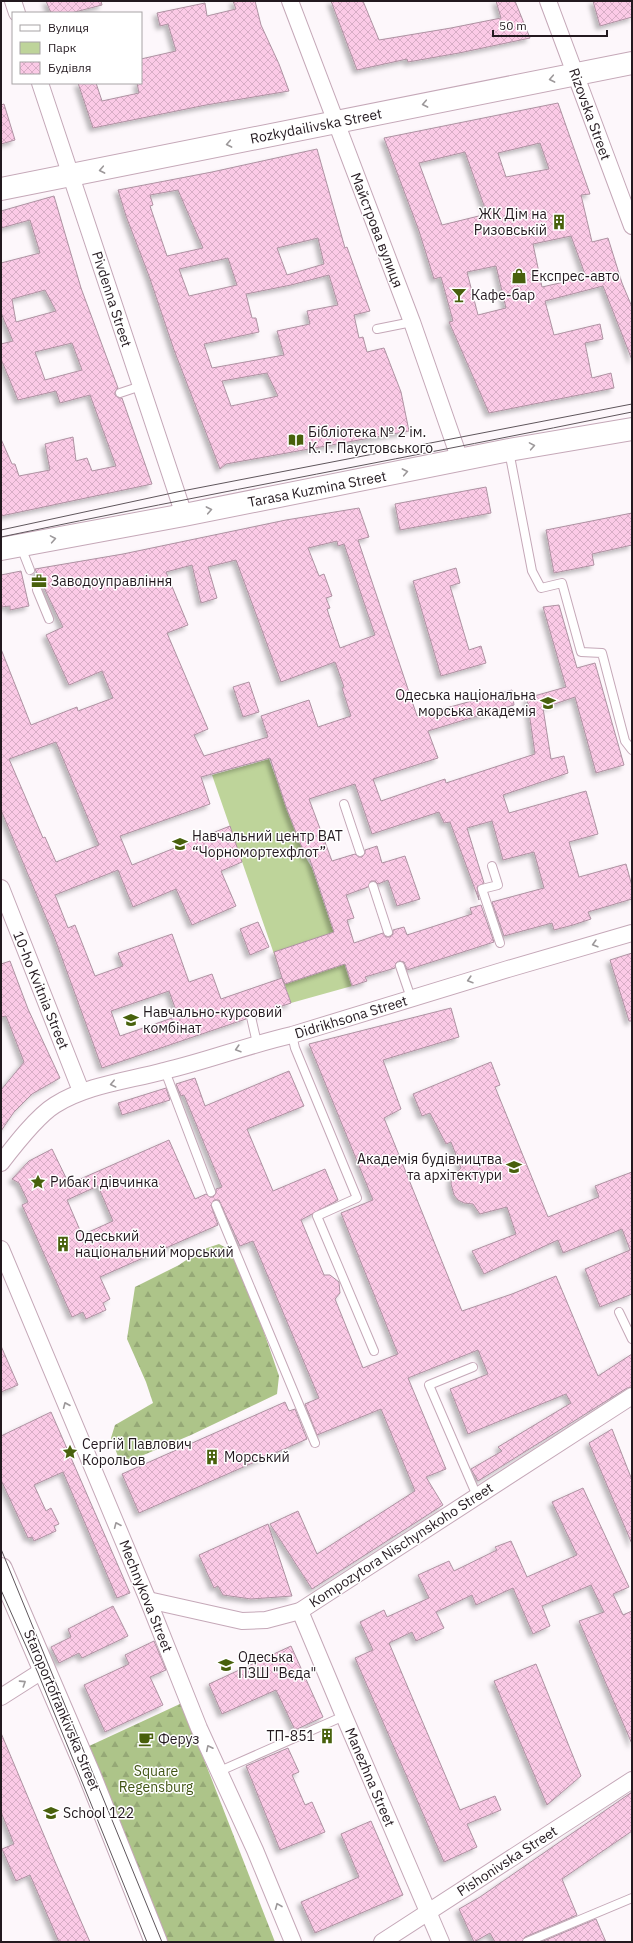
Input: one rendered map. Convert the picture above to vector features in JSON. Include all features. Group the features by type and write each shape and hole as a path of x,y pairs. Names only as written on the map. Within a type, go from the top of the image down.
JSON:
{"street":[{"path":"13,1 17,12"},
{"name":"Майстрова вулиця","path":"290,1 412,322 460,460"},
{"name":"Rizovska Street","path":"548,1 632,226"},
{"name":"Rozkydailivska Street","path":"1,190 575,74 632,64"},
{"name":"Pivdenna Street","path":"40,84 184,515"},
{"name":"Tarasa Kuzmina Street","path":"10,547 184,515 508,450 632,429"},
{"name":"10-ho Kvitnia Street","path":"1,888 81,1091"},
{"name":"Didrikhsona Street","path":"1,1163 21,1137 53,1106 81,1091 165,1071 257,1043 292,1036 411,998 632,933"},
{"name":"Mechnykova Street","path":"1,1249 6,1279 148,1600 199,1728 220,1771 293,1942"},
{"name":"Kompozytora Nischynskoho Street","path":"148,1600 242,1621 266,1620 300,1611 632,1396"},
{"name":"Staroportofrankivska Street","path":"1,1569 89,1774 156,1942"},
{"name":"Manezhna Street","path":"300,1611 428,1913 442,1942"},
{"path":"1,1697 45,1669"},
{"name":"Pishonivska Street","path":"382,1942 632,1780"}],"lane":[{"path":"377,329 412,322"},
{"path":"120,393 141,386"},
{"path":"508,450 532,572 541,588 562,583 581,652 602,653 625,741 632,750"},
{"path":"10,547 30,570"},
{"path":"37,590 49,619"},
{"path":"344,804 360,852"},
{"path":"492,866 498,885 482,889 500,943"},
{"path":"372,886 388,932"},
{"path":"400,966 411,998"},
{"path":"251,1017 257,1043"},
{"path":"292,1036 295,1048 357,1198 317,1216 374,1351"},
{"path":"165,1071 211,1192"},
{"path":"216,1205 315,1443"},
{"path":"619,1312 632,1339"},
{"path":"474,1367 429,1385 477,1496"},
{"path":"220,1771 344,1716"},
{"path":"527,1942 632,1898"}],"green space":[{"path":"269,759 306,858 312,868 352,986 291,1003 212,775"},
{"path":"219,1244 230,1250 254,1303 279,1376 277,1394 191,1435 127,1462 119,1459 111,1438 115,1425 153,1403 146,1382 127,1339 135,1287 179,1265 201,1250"},
{"name":"Square Regensburg","path":"182,1703 275,1942 166,1942 87,1747"}],"building":[{"path":"46,1 101,1 102,5 75,12 51,12"},
{"path":"233,1 255,1 261,25 279,64 289,91 206,105 93,128 78,84 96,84 102,101 139,93 137,84 142,84 142,59 176,51 168,24 160,26 157,13 205,3 207,16 236,9"},
{"path":"331,1 363,1 379,40 501,18 496,1 515,1 530,38 459,53 408,62 407,59 357,70"},
{"path":"593,1 632,1 632,17 600,26"},
{"path":"558,103 590,194 581,195 592,242 608,238 622,283 632,307 632,360 603,286 545,301 554,335 600,324 603,339 585,343 592,378 611,373 614,388 489,413 449,322 453,321 441,277 434,279 419,231 384,138","holes":["540,143 549,169 506,177 498,153","465,152 487,214 442,225 419,163","571,236 586,277 542,287 533,244","496,266 506,308 478,315 467,272"]},
{"path":"4,104 15,140 1,144 1,105"},
{"path":"317,149 345,248 347,247 370,311 354,315 359,338 363,337 367,352 384,348 401,392 409,431 226,464 220,469 174,350 118,190 212,172","holes":["178,190 203,248 167,256 150,206 153,205 150,195","318,238 324,264 287,275 277,248","228,258 237,285 189,296 179,269","329,275 338,305 307,311 310,324 277,331 284,355 212,368 204,344 259,332 256,318 252,318 246,294 291,285","267,373 278,396 231,406 222,381"]},
{"path":"54,196 81,288 118,388 115,395 122,398 152,484 1,516 1,439 12,464 15,464 19,476 50,470 45,444 73,437 76,461 87,458 92,471 116,466 90,395 60,403 56,391 18,400 1,359 1,344 13,341 1,313 1,263 40,253 30,220 1,228 1,211","holes":["45,290 56,311 16,322 12,299","72,343 82,370 45,380 35,352"]},
{"path":"486,487 491,513 400,530 395,504"},
{"path":"359,508 369,537 358,540 417,716 512,690 514,705 428,731 438,758 373,779 381,801 445,779 446,783 535,754 527,698 566,687 543,607 559,605 577,668 595,663 624,765 596,773 575,697 543,708 551,759 564,756 568,773 503,795 509,813 586,791 598,834 569,842 579,877 626,864 632,886 632,899 588,912 591,919 573,925 554,930 552,923 504,936 492,902 544,888 534,852 503,860 492,821 467,828 484,883 477,887 479,900 450,822 444,823 439,812 372,834 355,784 309,799 332,861 355,854 362,857 365,850 377,846 382,863 405,856 420,899 397,906 388,880 378,884 375,881 371,881 368,887 346,895 354,918 347,920 354,943 383,933 386,937 390,937 393,934 393,930 404,927 407,935 472,914 470,908 481,905 494,942 407,970 404,962 399,961 396,963 395,968 365,977 367,981 352,986 345,964 285,984 282,978 291,1003 256,1015 253,1012 249,1012 246,1015 246,1019 102,1068 55,939 1,810 1,649 31,725 77,707 78,711 113,698 102,671 69,685 46,635 63,627 35,569 123,554 286,520","holes":["337,541 338,546 344,544 375,635 340,648 327,609 330,608 326,598 332,596 324,574 319,576 308,548","236,560 281,682 335,662 344,687 342,688 351,716 318,727 309,700 261,716 268,737 204,756 194,735 208,729 167,633 188,625 166,572 192,565 201,603 217,598 208,567","56,742 99,845 56,862 45,837 43,838 9,759","270,758 286,807 306,858 309,857 334,932 274,952 282,978 221,999 212,974 189,982 172,934 118,953 123,966 95,976 75,925 68,928 55,895 118,870 133,907 176,889 192,925 236,906 221,871 242,862 230,826 132,865 120,836 210,804 201,777","169,991 178,1016 120,1036 111,1011"]},
{"path":"632,513 632,545 592,554 594,565 554,573 546,530"},
{"path":"456,568 460,583 450,586 469,650 481,646 486,663 441,676 413,581"},
{"path":"21,571 29,606 10,610 10,606 1,607 1,575"},
{"path":"249,682 259,712 243,717 233,687"},
{"path":"258,922 269,947 250,955 240,929"},
{"path":"632,953 632,1021 629,1021 610,960"},
{"path":"10,961 28,1009 60,1078 32,1094 14,1112 1,1131 1,1090 24,1062 6,1016 1,1017 1,964"},
{"path":"451,1008 459,1037 383,1060 401,1109 384,1118 462,1311 512,1294 556,1276 598,1376 632,1354 632,1387 627,1388 478,1481 471,1469 502,1451 498,1447 571,1403 566,1394 468,1434 450,1389 488,1374 478,1350 408,1378 446,1469 426,1477 443,1505 312,1589 270,1524 298,1511 317,1554 415,1491 381,1409 317,1435 305,1404 319,1398 253,1241 240,1246 219,1200 214,1200 211,1205 218,1225 100,1277 110,1299 103,1303 106,1310 86,1319 83,1312 72,1317 22,1205 28,1202 19,1183 12,1179 29,1161 52,1149 69,1184 169,1140 195,1199 206,1194 213,1197 216,1193 216,1189 222,1187 184,1095 181,1096 176,1084 195,1078 205,1106 289,1071 304,1106 247,1129 273,1191 325,1169 338,1200 301,1220 324,1275 330,1275 339,1282 340,1293 335,1299 363,1368 398,1354 341,1213 373,1200 309,1044","holes":["98,1186 113,1221 82,1235 67,1200"]},
{"path":"491,1062 500,1085 495,1087 548,1217 599,1197 595,1186 632,1172 632,1294 600,1307 585,1269 630,1250 622,1229 563,1253 558,1240 484,1274 472,1251 516,1234 507,1207 480,1214 473,1204 464,1203 458,1200 454,1195 451,1184 452,1176 461,1168 451,1142 446,1144 430,1113 422,1116 413,1094"},
{"path":"166,1088 170,1100 122,1115 118,1103"},
{"path":"1,1346 18,1385 1,1392"},
{"name":"Морський","path":"285,1402 289,1411 295,1409 307,1439 139,1513 122,1474"},
{"path":"51,1412 130,1593 117,1598 63,1472 34,1485 46,1511 51,1508 59,1524 54,1526 56,1531 34,1541 32,1537 28,1538 1,1480 1,1436"},
{"path":"612,1429 632,1480 632,1544 589,1443"},
{"path":"583,1488 629,1587 613,1594 623,1615 632,1611 632,1744 579,1621 604,1612 591,1585 542,1606 550,1626 533,1634 513,1588 476,1605 472,1595 436,1612 444,1628 416,1641 412,1632 389,1643 460,1810 495,1796 501,1810 467,1824 477,1847 444,1862 355,1658 373,1650 360,1622 384,1610 387,1617 429,1598 418,1575 449,1561 454,1571 497,1550 495,1547 511,1541 527,1577 577,1555 552,1502"},
{"path":"268,1524 292,1596 251,1599 223,1595 218,1586 214,1588 199,1555"},
{"path":"113,1606 128,1636 82,1658 79,1653 59,1663 51,1647 71,1637 68,1629"},
{"path":"154,1641 166,1670 150,1677 163,1705 105,1732 84,1685 129,1664 125,1655"},
{"path":"291,1646 323,1717 295,1730 276,1690 222,1714 209,1684"},
{"path":"536,1664 581,1776 547,1805 494,1681"},
{"path":"1,1733 90,1942 59,1942 30,1875 16,1881 2,1849 14,1844 1,1812"},
{"path":"288,1748 299,1772 292,1775 305,1805 312,1802 325,1832 280,1850 246,1766"},
{"path":"632,1792 632,1831 562,1879 577,1915 525,1937 522,1942 495,1942 490,1933 474,1942 459,1909 480,1897"},
{"path":"371,1821 403,1895 315,1933 301,1902 359,1877 341,1834"},
{"path":"596,1919 606,1942 541,1942"}],"tram line":[{"path":"1,530 177,492 632,404"},
{"path":"1,537 632,412"},
{"path":"1,1549 162,1942"},
{"path":"1,1590 38,1673 147,1942"}],"place":[{"name":"ЖК Дім на Ризовській","path":"559,222"},
{"name":"Експрес-авто","path":"519,276"},
{"name":"Кафе-бар","path":"459,295"},
{"name":"Бібліотека № 2 ім. К. Г. Паустовського","path":"296,440"},
{"name":"Заводоуправління","path":"39,581"},
{"name":"Одеська національна морська академія","path":"548,703"},
{"name":"Навчальний центр ВАТ “Чорномортехфлот”","path":"180,844"},
{"name":"Навчально-курсовий комбінат","path":"131,1020"},
{"name":"Академія будівництва та архітектури","path":"514,1167"},
{"name":"Рибак і дівчинка","path":"38,1182"},
{"name":"Одеський національний морський","path":"63,1244"},
{"name":"Сергій Павлович Корольов","path":"70,1452"},
{"name":"Морський","path":"212,1457"},
{"name":"Одеська ПЗШ \"Вєда\"","path":"226,1665"},
{"name":"ТП-851","path":"327,1736"},
{"name":"Феруз","path":"146,1739"},
{"name":"School 122","path":"51,1813"}]}
